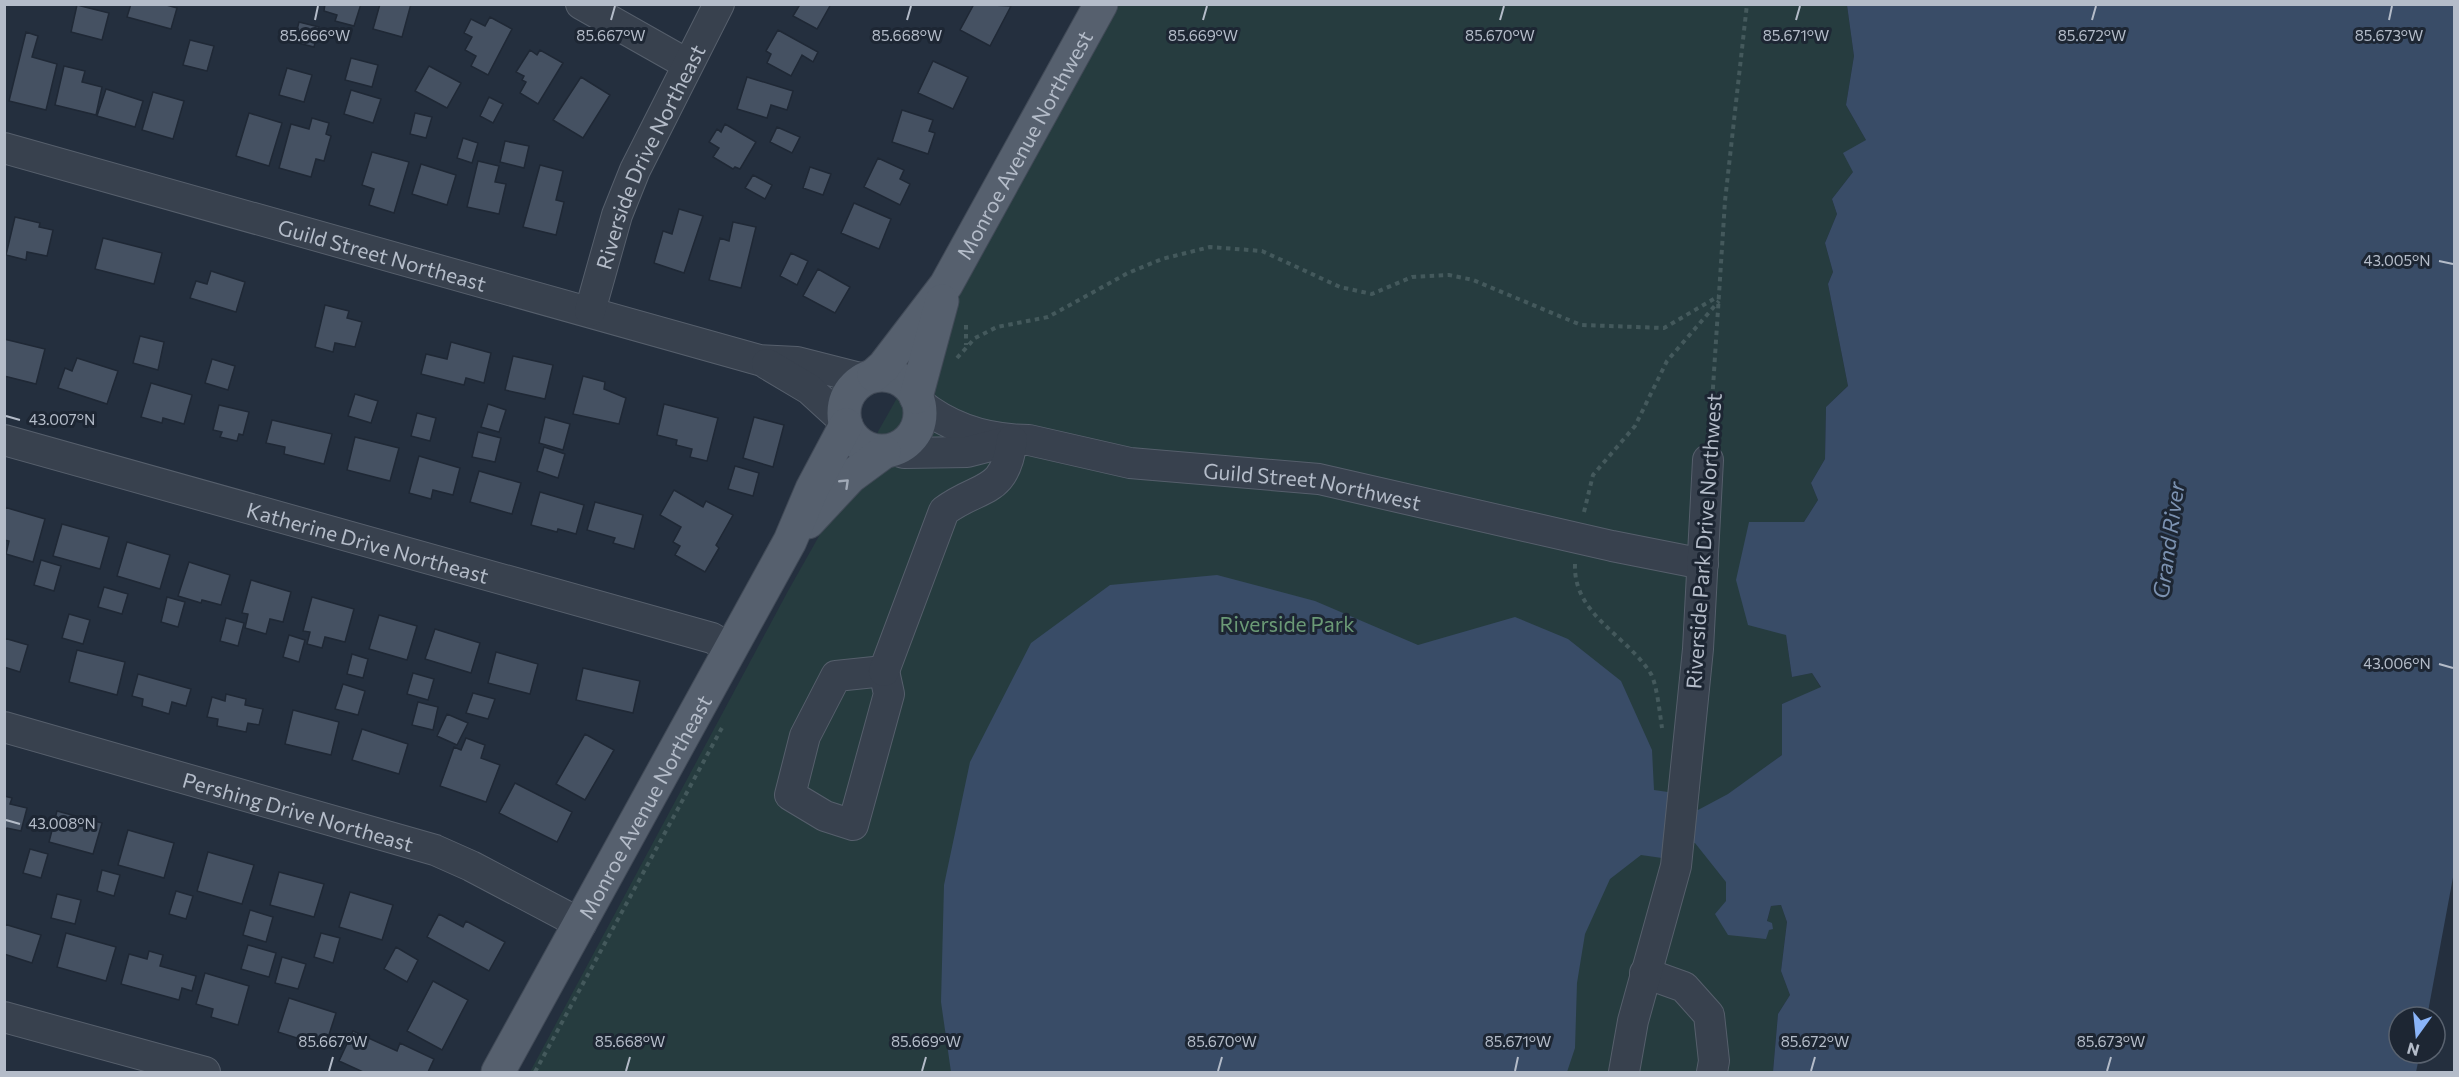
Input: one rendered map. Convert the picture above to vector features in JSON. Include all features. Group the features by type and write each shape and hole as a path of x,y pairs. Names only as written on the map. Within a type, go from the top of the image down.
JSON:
{"main road":[{"name":"Monroe Avenue Northwest","path":"869,377 884,366 946,285 1101,4"},
{"name":"Monroe Avenue Northwest","path":"917,400 946,285"},
{"path":"887,375 899,379 909,386 917,400 918,426 905,444 889,451 863,447 854,440 845,423 843,409 847,397 854,387 869,377 887,375"},
{"name":"Monroe Avenue Northeast","path":"498,1072 790,541 812,489 845,423"},
{"name":"Monroe Avenue Northeast","path":"790,541 850,477 889,451"}],"street":[{"path":"581,4 687,64"},
{"name":"Riverside Drive Northeast","path":"590,311 617,215 635,170 719,4"},
{"name":"Guild Street Northeast","path":"4,148 759,360 798,362 869,377"},
{"name":"Guild Street Northeast","path":"759,360 809,389 845,423"},
{"name":"Guild Street Northwest","path":"917,400 947,423 972,432 1012,440 1029,440 1130,463 1319,479 1612,546 1703,564"},
{"name":"Katherine Drive Northeast","path":"4,440 712,638 731,649"},
{"path":"884,671 836,676 805,736 790,795 825,816 853,825 890,694 884,671 944,511 991,487 998,480 1010,455 1012,440"},
{"name":"Guild Street Northwest","path":"889,451 904,453 967,452 1012,440"},
{"name":"Riverside Park Drive Northwest","path":"1624,1072 1645,973 1676,866 1698,649 1708,460"},
{"name":"Pershing Drive Northeast","path":"4,727 435,850 471,866 580,924"},
{"path":"1645,973 1684,987 1709,1015 1714,1061 1712,1072"},
{"path":"4,1017 205,1072"}],"path":[{"name":"Riverside Park Drive Northwest","path":"1708,460 1725,201 1747,4"},
{"path":"966,345 998,327 1048,317 1128,273 1161,259 1210,247 1262,251 1340,287 1372,294 1412,277 1449,275 1473,280 1581,325 1664,328 1719,299"},
{"path":"535,1072 727,718"}],"green space":[{"name":"Riverside Park","path":"1119,5 1847,5 1854,56 1846,105 1866,140 1853,172 1832,199 1837,214 1825,243 1833,272 1828,284 1848,386 1826,407 1825,459 1811,483 1818,500 1804,522 1786,635 1792,677 1812,673 1821,688 1782,704 1782,755 1728,795 1726,901 1767,922 1771,906 1781,905 1787,922 1781,971 1790,995 1778,1014 1773,1072 530,1072 788,591"}],"water":[{"name":"Grand River","path":"1847,5 2454,5 2454,872 2429,1005 2387,1005 2387,1065 2417,1065 2416,1072 1773,1072 1778,1014 1790,995 1781,971 1787,922 1781,905 1771,906 1767,921 1772,923 1773,929 1769,930 1766,939 1728,935 1715,914 1726,901 1726,882 1695,843 1664,843 1662,858 1641,855 1610,879 1585,934 1577,983 1575,1048 1567,1072 951,1072 941,1002 944,885 970,762 1031,643 1110,585 1217,575 1315,601 1418,645 1515,617 1568,639 1621,681 1652,750 1654,790 1668,792 1669,807 1698,810 1728,794 1782,755 1782,704 1821,687 1812,673 1792,677 1786,635 1748,625 1736,580 1749,522 1804,522 1818,500 1811,483 1825,459 1826,407 1848,386 1828,284 1833,272 1825,243 1837,214 1832,199 1853,172 1843,153 1866,140 1846,105 1854,56"}],"building":[{"path":"131,4 163,4 177,8 171,29 127,17"},
{"path":"325,4 361,4 354,26 335,21 337,15 324,11"},
{"path":"380,4 411,4 402,37 373,29"},
{"path":"797,4 831,4 817,29 793,16 799,6"},
{"path":"974,4 1011,6 990,46 960,30"},
{"path":"77,5 109,13 102,40 71,32"},
{"path":"490,17 512,29 488,75 471,66 476,56 465,50 472,37 464,33 471,19 485,26"},
{"path":"299,22 319,27 314,47 294,42"},
{"path":"778,30 818,52 813,62 802,55 791,76 767,63 771,54 766,51"},
{"path":"26,32 38,36 32,57 57,64 46,110 9,101"},
{"path":"190,40 214,46 207,71 183,65"},
{"path":"530,50 537,55 540,50 563,63 538,104 520,93 526,82 522,80 524,76 516,72"},
{"path":"351,58 378,65 372,87 345,80"},
{"path":"933,61 968,77 953,109 918,93"},
{"path":"64,66 85,71 82,82 102,87 96,115 55,105"},
{"path":"429,66 461,83 447,108 415,91"},
{"path":"287,68 312,75 304,102 279,95"},
{"path":"581,77 610,95 583,138 553,120"},
{"path":"747,77 793,91 787,110 771,105 767,118 737,109"},
{"path":"106,89 143,101 135,127 97,116"},
{"path":"351,90 381,99 373,123 344,114"},
{"path":"153,92 184,101 173,139 142,130"},
{"path":"489,97 503,104 493,123 480,116"},
{"path":"902,110 933,120 929,131 935,133 928,154 892,142"},
{"path":"249,113 282,123 269,166 236,156"},
{"path":"415,113 432,117 426,138 410,134"},
{"path":"312,118 329,123 326,134 331,136 324,161 316,159 311,177 279,168 291,124 309,129"},
{"path":"725,124 756,142 740,169 735,167 733,169 713,157 719,148 709,142 717,129 721,132"},
{"path":"777,127 800,137 792,153 770,142"},
{"path":"463,138 478,143 472,163 457,158"},
{"path":"505,141 529,146 524,168 500,162"},
{"path":"372,152 409,162 394,213 369,205 374,189 362,185"},
{"path":"878,158 904,170 900,179 910,184 900,205 864,187"},
{"path":"478,161 499,166 495,182 506,184 499,214 467,207"},
{"path":"421,164 456,175 447,205 412,194"},
{"path":"540,165 563,171 556,200 564,202 556,235 523,227"},
{"path":"810,167 831,174 823,195 803,188"},
{"path":"753,175 772,185 765,199 745,188"},
{"path":"854,203 891,219 879,249 841,233"},
{"path":"679,209 703,216 684,273 654,263 663,231 672,234"},
{"path":"15,217 40,223 39,227 53,230 47,256 27,252 26,260 6,255"},
{"path":"733,222 756,227 741,288 709,280 720,238 729,241"},
{"path":"103,238 162,253 154,284 95,269"},
{"path":"791,253 808,261 797,285 780,276"},
{"path":"818,269 850,287 835,313 803,296"},
{"path":"211,271 245,282 236,312 190,298 196,281 207,284"},
{"path":"325,305 349,311 347,318 362,322 355,347 335,343 333,352 315,347"},
{"path":"140,336 164,342 158,370 133,363"},
{"path":"4,339 45,349 36,384 4,376"},
{"path":"451,342 491,353 484,383 466,378 464,385 421,374 426,354 447,359"},
{"path":"513,356 553,365 545,399 505,390"},
{"path":"77,358 118,371 107,404 58,388 65,368 72,371"},
{"path":"212,359 235,366 228,390 205,383"},
{"path":"583,376 605,382 604,389 626,398 619,424 573,414"},
{"path":"151,383 192,395 184,424 163,418 162,423 141,417"},
{"path":"355,394 378,401 371,423 348,416"},
{"path":"488,404 506,410 499,432 481,427"},
{"path":"664,404 718,418 707,461 690,457 692,449 676,445 677,440 657,435"},
{"path":"219,405 249,412 243,435 239,434 237,441 220,437 222,432 213,430"},
{"path":"417,413 436,418 430,441 411,436"},
{"path":"545,417 570,424 563,450 539,443"},
{"path":"754,417 784,425 773,467 743,458"},
{"path":"272,420 332,434 324,464 284,454 285,447 266,443"},
{"path":"478,432 501,438 495,462 472,457"},
{"path":"355,437 399,448 390,481 347,470"},
{"path":"544,447 565,454 558,478 537,471"},
{"path":"419,456 460,468 453,495 433,490 431,499 409,493"},
{"path":"735,466 759,473 753,496 728,489"},
{"path":"479,471 521,483 512,514 470,502"},
{"path":"674,490 703,507 706,501 733,515 716,545 719,548 705,572 675,555 680,546 673,542 681,527 660,515"},
{"path":"540,492 584,505 576,534 531,525"},
{"path":"595,502 643,515 634,549 613,543 615,538 587,530"},
{"path":"4,507 45,519 33,562 6,554 9,541 4,540"},
{"path":"62,524 109,537 100,569 53,556"},
{"path":"127,542 170,555 160,589 117,576"},
{"path":"41,560 61,566 54,591 34,585"},
{"path":"189,562 230,575 221,605 202,600 201,603 178,596"},
{"path":"251,580 291,592 283,622 270,619 266,634 245,628 248,614 242,613"},
{"path":"104,587 128,594 122,614 98,607"},
{"path":"167,597 185,602 178,627 161,622"},
{"path":"312,597 354,609 345,642 325,637 322,648 307,644 310,632 303,631"},
{"path":"69,614 90,620 83,644 62,638"},
{"path":"379,615 417,626 407,660 369,649"},
{"path":"226,618 244,623 238,646 220,641"},
{"path":"435,629 480,643 471,673 425,659"},
{"path":"289,635 305,640 299,662 283,657"},
{"path":"4,638 28,645 20,672 4,667"},
{"path":"77,650 125,662 117,695 69,682"},
{"path":"496,652 538,664 530,694 488,683"},
{"path":"352,654 368,659 363,678 347,674"},
{"path":"583,668 640,681 633,713 576,700"},
{"path":"413,673 434,679 428,700 407,694"},
{"path":"138,674 191,689 186,706 172,702 169,714 142,706 143,699 132,696"},
{"path":"343,684 365,691 358,715 335,709"},
{"path":"473,693 495,699 488,719 466,713"},
{"path":"226,694 246,699 245,705 263,709 259,725 248,723 246,732 217,726 218,719 207,717 212,697 225,701"},
{"path":"418,702 438,707 433,730 412,725"},
{"path":"293,710 339,722 331,755 285,744"},
{"path":"447,714 468,723 457,745 437,736"},
{"path":"362,729 408,744 399,774 352,760"},
{"path":"585,734 614,750 585,800 556,784"},
{"path":"466,738 485,745 481,758 500,765 486,802 440,786 454,747 461,750"},
{"path":"515,783 572,812 557,842 499,813"},
{"path":"4,796 12,798 10,804 27,808 21,831 7,828 4,832"},
{"path":"57,811 102,823 93,854 49,842"},
{"path":"128,830 174,843 164,878 118,865"},
{"path":"30,849 48,854 41,878 23,873"},
{"path":"208,852 254,865 242,904 197,891"},
{"path":"102,870 120,875 114,896 97,891"},
{"path":"279,872 324,884 314,917 270,905"},
{"path":"176,891 193,896 186,919 169,914"},
{"path":"350,892 393,905 382,940 339,927"},
{"path":"57,894 81,900 75,924 51,918"},
{"path":"250,910 273,917 266,942 243,935"},
{"path":"439,914 463,927 466,921 505,942 489,971 427,937"},
{"path":"4,924 41,935 32,963 4,954"},
{"path":"66,933 116,947 106,981 57,967"},
{"path":"321,933 340,938 333,963 314,957"},
{"path":"248,945 276,953 269,977 241,969"},
{"path":"396,947 418,960 407,982 384,969"},
{"path":"149,951 163,955 160,966 196,976 192,991 182,988 179,1000 121,984 129,954 147,959"},
{"path":"282,957 306,964 298,989 275,983"},
{"path":"205,973 249,986 238,1025 211,1017 213,1009 196,1004"},
{"path":"433,981 468,1000 442,1050 407,1031"},
{"path":"289,998 336,1013 325,1047 278,1032"},
{"path":"353,1031 397,1051 400,1043 434,1059 428,1072 363,1072 339,1061"}]}
